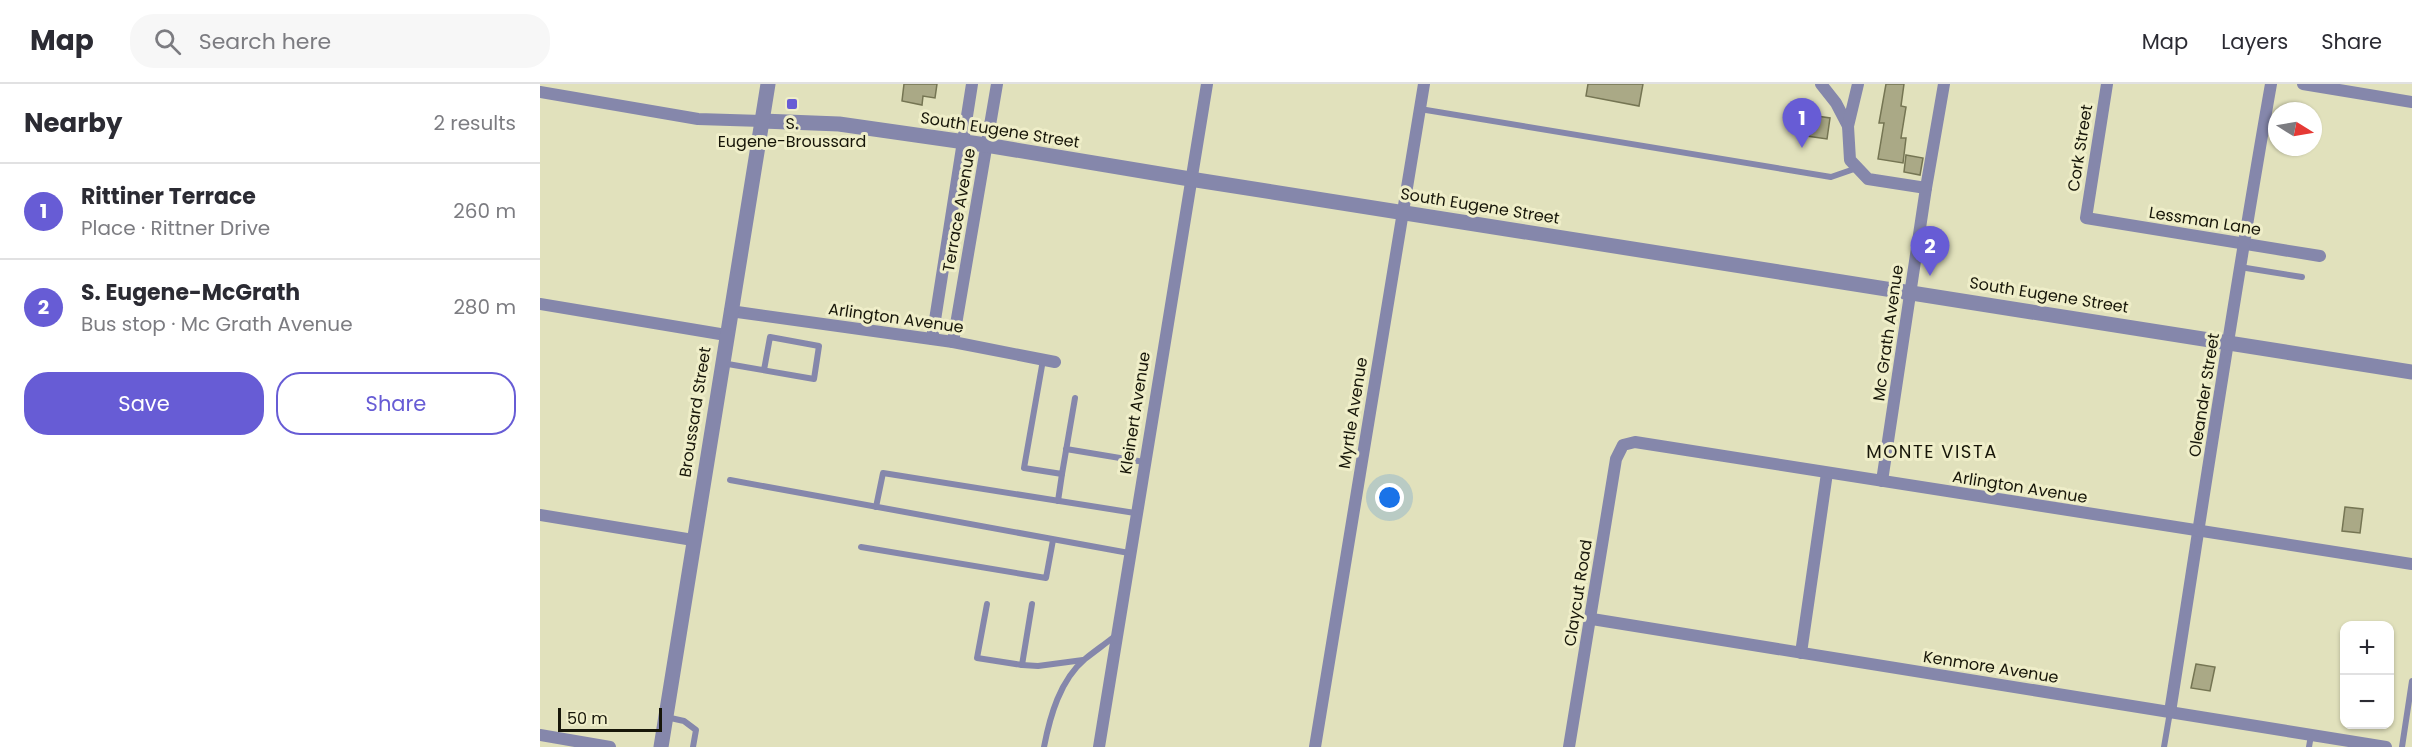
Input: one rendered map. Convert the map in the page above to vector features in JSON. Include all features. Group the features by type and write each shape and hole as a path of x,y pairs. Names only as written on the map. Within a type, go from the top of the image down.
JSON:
{"street":[{"name":"Broussard Street","path":"661,747 768,84"},
{"name":"Terrace Avenue","path":"932,339 972,84"},
{"name":"Terrace Avenue","path":"953,342 996,84"},
{"name":"Kleinert Avenue","path":"1098,747 1207,84"},
{"name":"Myrtle Avenue","path":"1315,747 1424,84"},
{"path":"1821,84 1836,103 1848,126"},
{"path":"1858,84 1848,126 1850,160 1868,179 1926,188"},
{"name":"Mc Grath Avenue","path":"1882,481 1944,84"},
{"name":"Cork Street","path":"2086,218 2107,84"},
{"name":"Oleander Street","path":"2170,712 2243,244 2271,84"},
{"path":"2304,84 2412,102"},
{"name":"South Eugene Street","path":"540,92 698,119 839,124 987,144 1190,179 1911,291 2412,372"},
{"name":"Lessman Lane","path":"2086,218 2320,256"},
{"path":"540,304 726,335"},
{"name":"Arlington Avenue","path":"730,311 953,342 1055,362"},
{"name":"Arlington Avenue","path":"1623,445 1635,442 2412,564"},
{"name":"Claycut Road","path":"1569,747 1592,620 1616,459 1623,445"},
{"path":"1801,653 1827,473"},
{"path":"540,515 693,540"},
{"name":"Kenmore Avenue","path":"1592,620 2170,712 2310,741 2379,746"},
{"path":"540,735 610,747"}],"lane":[{"path":"1420,109 1831,177 1857,168"},
{"path":"2240,267 2302,277"},
{"path":"722,363 814,379 819,346 770,337 764,370"},
{"path":"1042,360 1024,468 1062,474"},
{"path":"1059,501 1075,398"},
{"path":"1066,449 1144,462"},
{"path":"876,507 882,473 1135,513"},
{"path":"730,480 1129,553"},
{"path":"861,547 1046,578 1053,540"},
{"path":"987,604 977,658 1038,666 1083,660"},
{"path":"1022,665 1032,604"},
{"path":"1044,747 1049,719 1067,680 1083,660 1116,636"},
{"path":"2402,747 2412,681"},
{"path":"2164,747 2170,712"},
{"path":"665,717 684,721 696,730 693,747"}],"building":[{"path":"904,84 937,84 935,98 923,96 922,105 902,101"},
{"path":"1588,84 1643,84 1639,106 1586,96"},
{"path":"1886,84 1904,84 1901,106 1906,107 1901,138 1906,138 1903,163 1878,159 1884,123 1879,123"},
{"path":"1810,115 1830,118 1827,139 1807,136"},
{"path":"1906,155 1923,158 1920,175 1904,172"},
{"path":"2345,507 2363,509 2360,533 2342,531"},
{"path":"2196,664 2215,667 2210,691 2191,688"}],"place":[{"name":"S. Eugene-Broussard","path":"792,104"},
{"name":"Rittiner Terrace","path":"1802,148"},
{"name":"S. Eugene-McGrath","path":"1930,276"}],"district":[{"name":"MONTE VISTA","path":"1932,451"}]}
